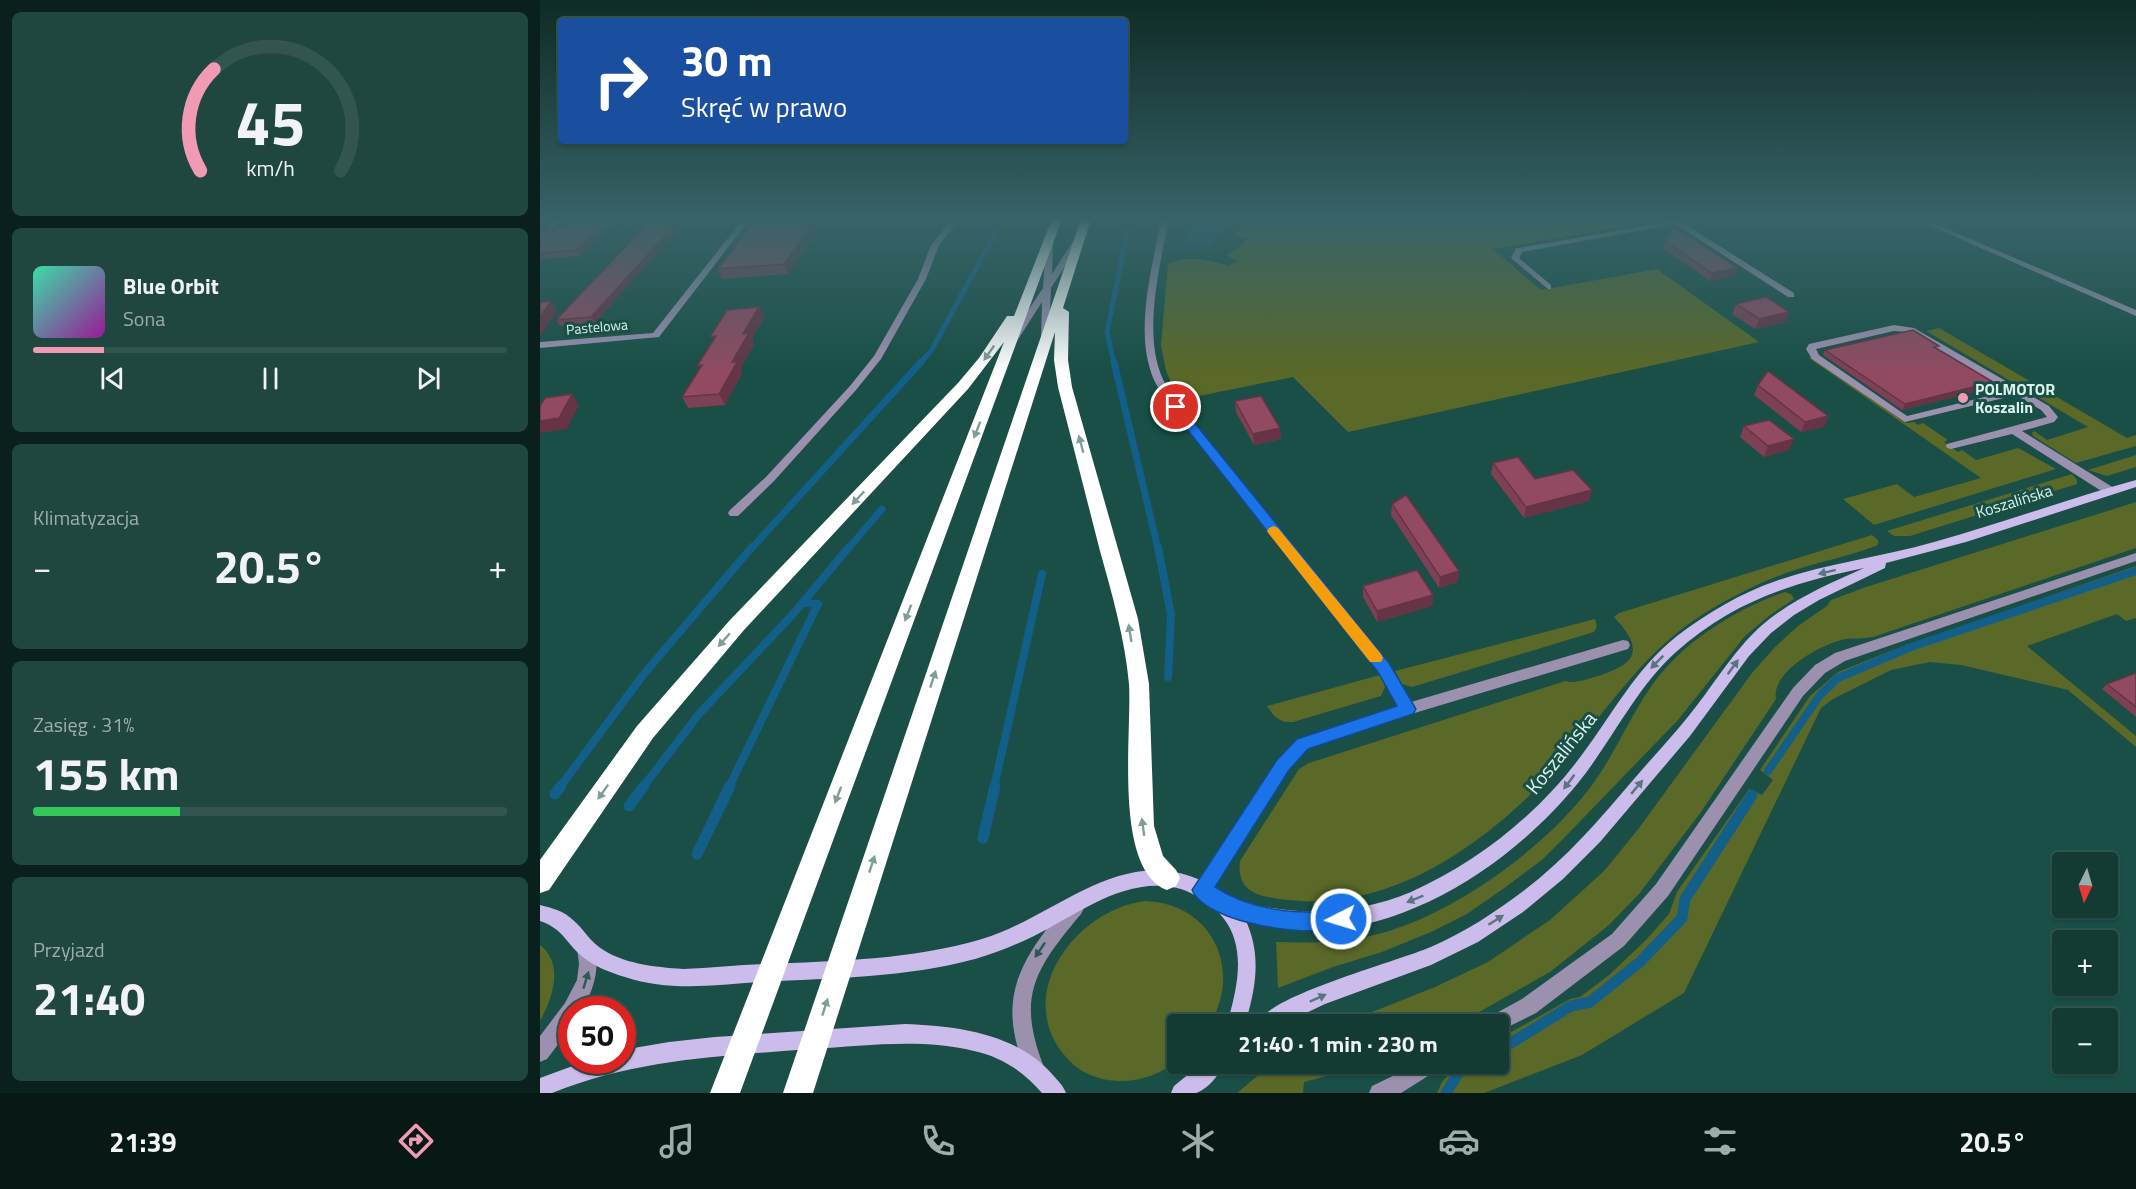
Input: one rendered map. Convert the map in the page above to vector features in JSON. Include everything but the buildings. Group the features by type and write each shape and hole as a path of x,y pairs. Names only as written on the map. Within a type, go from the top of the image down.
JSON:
{"highway":[{"path":"800,1088 853,920 1045,344 1048,270"},
{"path":"726,1090 1010,345 1059,270"},
{"path":"1048,287 1065,387 1128,619 1138,684 1142,826 1154,863 1167,878"},
{"path":"540,881 645,732 737,625 963,386 1048,287"}],"main road":[{"name":"Koszalińska","path":"1227,906 1253,915 1310,922 1353,918 1397,907 1428,894 1484,862 1522,831 1563,790 1649,671 1686,636 1740,602 1776,585 1904,555 2136,483"},
{"name":"Koszalińska","path":"1282,1014 1346,986 1426,958 1512,910 1544,885 1589,843 1699,714 1740,657 1760,636 1777,621 1817,596 1904,555"},
{"path":"540,913 556,917 569,926 586,947 606,961 639,973 669,977 895,964 954,955 998,942 1035,927 1095,893 1116,885 1139,879 1167,878 1202,890 1227,906 1240,925 1246,942 1248,966 1238,1014"},
{"path":"636,1057 704,1046 896,1034 941,1034 1000,1050 1035,1070 1056,1093"},
{"path":"540,1088 576,1074"},
{"path":"1180,1093 1205,1074"}],"street":[{"name":"Pastelowa","path":"540,345 656,335 706,270"},
{"path":"734,513 770,479 853,388 878,357 925,270"},
{"path":"1157,270 1149,346 1155,371 1176,407 1384,668 1408,709"},
{"path":"1529,270 1548,287"},
{"path":"1752,270 1791,295"},
{"path":"2036,270 2136,314"},
{"path":"1951,446 2050,420 2053,417 2045,408 1911,330 1894,328 1812,346 1810,349 1815,357 1905,419 2018,393"},
{"path":"2014,430 2110,491"},
{"path":"1509,1016 1537,1000 1618,940 1662,890 1798,692 1820,669 1864,648 2136,557"},
{"path":"1202,890 1283,765 1303,744 1408,709 1623,645"},
{"path":"1035,1070 1025,1050 1020,1028 1023,991 1034,959 1049,937 1077,905"},
{"path":"579,996 589,971 586,947"},
{"path":"540,1052 558,1028"},
{"path":"1379,1093 1414,1074"}],"green space":[{"path":"1167,270 1518,270 1541,290 1658,270 1759,342 1348,432 1293,377 1179,400 1166,371 1161,345"},
{"path":"1939,328 2127,438 2136,435 2136,446 2076,463 2033,436 2032,433 2034,431 2047,440 2088,427 1926,331"},
{"path":"1811,357 1907,423 1914,422 1918,425 1923,423 1948,440 1944,442 1958,452 1962,450 1976,460 2018,448 2056,469 1874,525 1843,499 1897,484 1914,497 1981,478 1809,358"},
{"path":"2136,455 2136,467 2107,476 2088,470"},
{"path":"2072,474 2077,484 1910,536 1894,536 1887,531"},
{"path":"2136,502 2136,548 1873,637 1835,642 1800,660 1781,679 1776,699 1701,812 1639,894 1609,925 1550,972 1476,1014 1367,1014 1435,987 1488,962 1550,920 1605,870 1639,828 1752,673 1775,647 1798,626 1827,606 1831,600"},
{"path":"1872,535 1878,540 1878,545 1773,578 1725,601 1690,623 1655,653 1623,687 1537,788 1476,841 1441,863 1405,881 1367,894 1328,901 1288,900 1260,895 1253,892 1242,881 1240,861 1299,769 1309,763 1565,681 1582,681 1611,671 1622,666 1632,654 1633,646 1630,638 1614,617 1619,613"},
{"path":"2136,566 2136,618 2126,621 2117,614 2027,646 2136,736 2136,747 2068,690 1961,665 1930,662 1891,670 1833,699 1821,708 1684,993 1582,1055 1484,1093 1437,1093 1449,1074 1509,1074 1509,1033 1570,999 1580,997 1609,975 1646,940 1669,914 1677,892 1749,789 1762,795 1773,780 1760,770 1810,696 1838,672 1888,652"},
{"path":"1785,592 1791,594 1794,599 1745,636 1678,720 1543,859 1467,914 1431,932 1382,952 1333,967 1278,988 1276,942 1347,940 1400,927 1430,915 1461,898 1519,858 1546,836 1589,789 1606,765 1650,688 1677,657 1728,618"},
{"path":"1595,619 1597,626 1594,632 1412,687 1402,684 1395,671"},
{"path":"1380,675 1385,687 1381,696 1293,722 1278,718 1267,706"},
{"path":"1145,901 1168,905 1188,913 1203,926 1215,942 1221,961 1223,981 1214,1014 1167,1014 1167,1068 1149,1076 1117,1081 1088,1074 1070,1062 1051,1032 1046,1007 1049,983 1059,959 1075,938 1096,920 1119,908"},
{"path":"540,945 548,953 552,962 554,982 549,1003 540,1021"},
{"path":"1260,1074 1334,1074 1304,1082 1303,1093 1237,1093"}],"waterway":[{"path":"919,364 931,351 975,270"},
{"path":"1114,364 1107,332 1120,270"},
{"path":"751,549 921,362"},
{"path":"1114,362 1158,549"},
{"path":"848,549 882,509"},
{"path":"560,787 643,675 752,547"},
{"path":"643,787 699,714 794,613 849,547"},
{"path":"1158,547 1171,615 1168,677"},
{"path":"1768,771 1820,695 1838,678 1911,647 2136,571"},
{"path":"994,787 1042,574"},
{"path":"729,787 818,604 804,603"},
{"path":"555,794 561,786"},
{"path":"629,806 644,786"},
{"path":"697,854 730,786"},
{"path":"983,838 995,786"},
{"path":"1509,1044 1571,1006 1590,1002 1640,962 1682,918 1685,899 1752,795"},
{"path":"1446,1093 1458,1074"}],"slow traffic":[{"path":"1274,531 1376,658"}],"place":[{"name":"POLMOTOR Koszalin","path":"1963,398"}],"route":[{"path":"1176,407 1384,668 1408,709 1303,744 1283,765 1202,890 1227,906 1253,915 1310,922 1341,919"}]}
